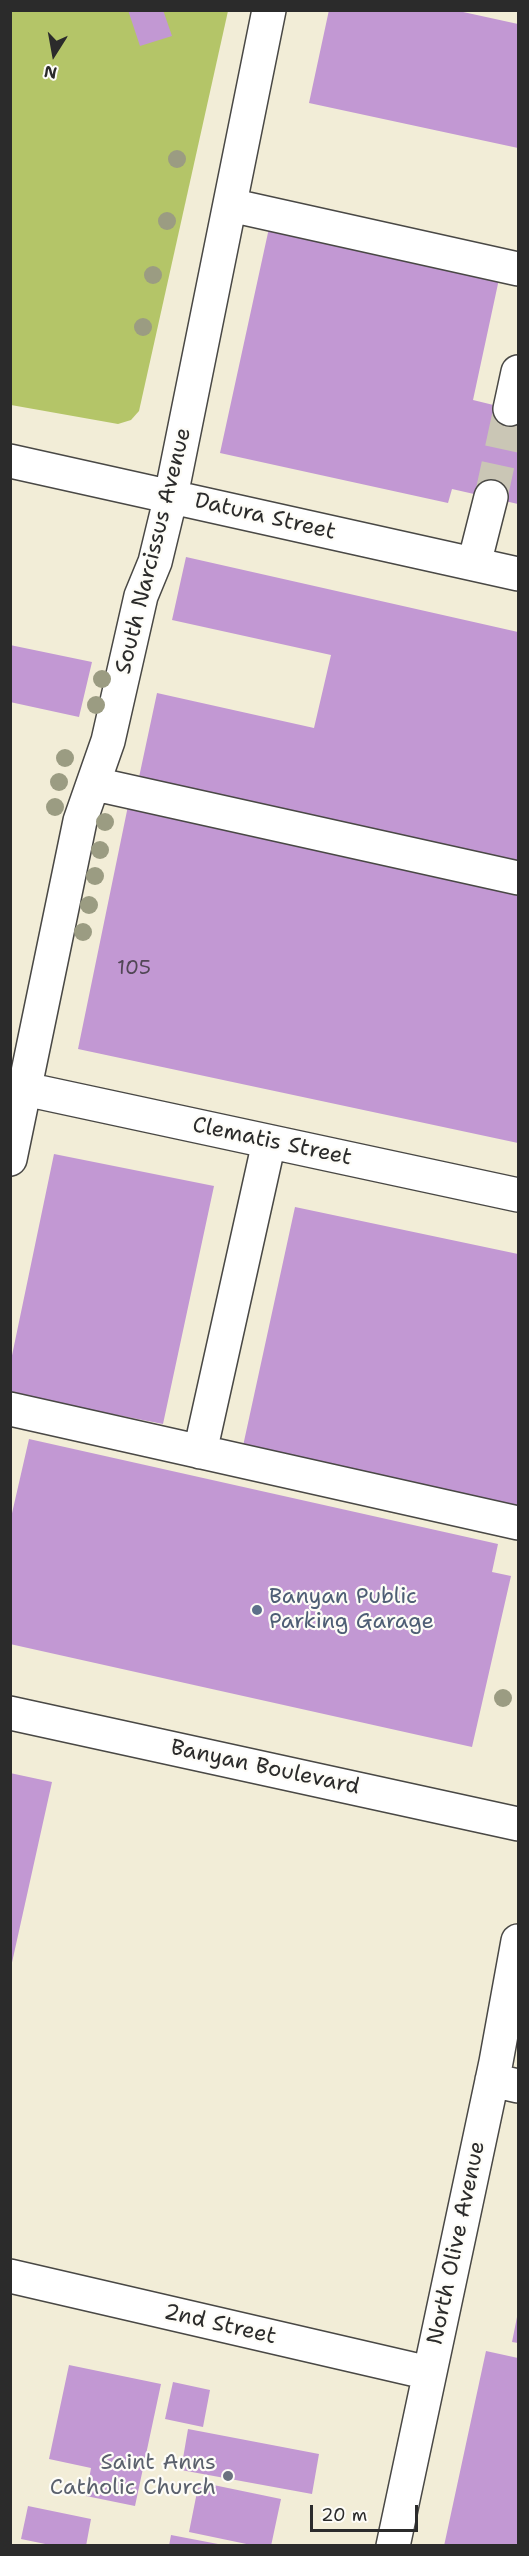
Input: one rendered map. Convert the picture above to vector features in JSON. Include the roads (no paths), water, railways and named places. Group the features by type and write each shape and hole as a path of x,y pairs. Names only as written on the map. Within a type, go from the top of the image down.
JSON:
{"street":[{"name":"South Narcissus Avenue","path":"10,1159 18,1097 80,821 95,784 141,596 155,562 171,496 270,10"},
{"path":"230,205 519,269"},
{"path":"510,409 519,372"},
{"name":"Datura Street","path":"10,460 519,574"},
{"path":"474,564 491,497"},
{"path":"95,784 519,878"},
{"path":"10,1052 18,1060 18,1097"},
{"name":"Clematis Street","path":"18,1097 269,1142 519,1196"},
{"path":"200,1452 269,1142"},
{"path":"10,1409 519,1523"},
{"name":"Banyan Boulevard","path":"10,1713 519,1824"},
{"name":"North Olive Avenue","path":"393,2546 429,2373 505,2083 519,1941"},
{"name":"2nd Street","path":"10,2276 429,2373"}],"tunnel":[{"path":"491,497 510,409"}],"place":[{"name":"Banyan Public Parking Garage","path":"257,1610"},
{"name":"Saint Anns Catholic Church","path":"228,2476"}]}
